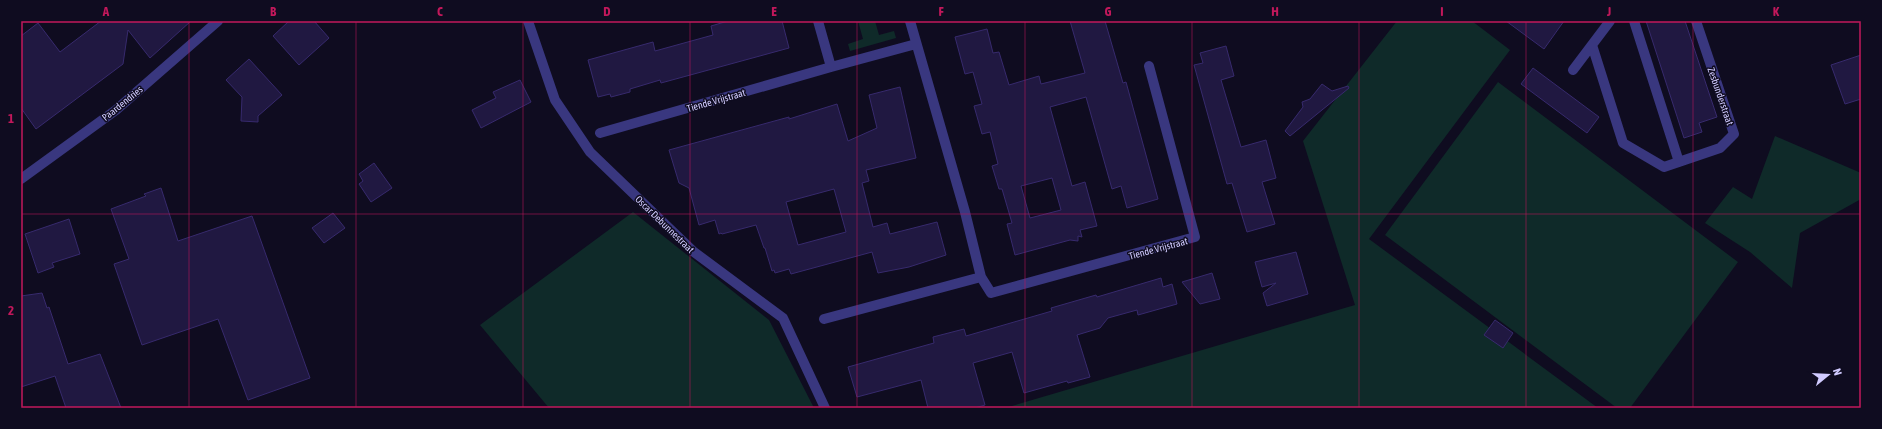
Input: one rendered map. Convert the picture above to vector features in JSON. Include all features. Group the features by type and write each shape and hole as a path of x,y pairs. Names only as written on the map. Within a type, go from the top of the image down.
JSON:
{"street":[{"name":"Paardendries","path":"21,179 116,110 218,21"},
{"name":"Oscar Debunnestraat","path":"528,21 555,100 590,152 694,252 783,318 825,408"},
{"path":"818,21 831,67"},
{"name":"Tiende Vrijstraat","path":"910,21 965,212 981,277 991,293 1195,238 1149,66"},
{"path":"1573,70 1610,21"},
{"path":"1634,21 1680,162"},
{"name":"Zesbunderstraat","path":"1592,45 1623,143 1664,167 1720,148 1734,134 1696,21"},
{"name":"Tiende Vrijstraat","path":"600,133 916,44"},
{"path":"824,319 981,277"}],"green space":[{"path":"858,21 875,21 879,35 894,31 896,38 850,51 848,44 863,39"},
{"path":"1397,21 1472,21 1510,50 1369,239 1598,408 1005,408 1355,305 1303,141"},
{"path":"1498,82 1738,262 1630,408 1617,408 1385,235"},
{"path":"1775,136 1861,173 1861,199 1800,233 1792,288 1750,252 1705,223 1733,187 1752,199"},
{"path":"633,212 769,320 814,408 549,408 480,325"}],"building":[{"path":"101,21 191,21 150,58 128,30 123,64 36,129 21,108 21,36 38,23 60,52"},
{"path":"289,21 314,21 329,38 299,65 273,36"},
{"path":"728,21 782,21 789,48 661,83 660,80 630,89 630,92 611,97 610,94 598,97 588,60 653,42 655,51 713,35 711,26"},
{"path":"1070,21 1105,21 1123,83 1126,82 1158,199 1127,208 1121,186 1112,189 1086,97 1050,107 1072,186 1085,182 1097,226 1080,230 1082,237 1078,236 1078,241 1070,240 1015,255 1007,224 1012,223 1002,189 999,189 992,166 998,164 990,132 982,134 974,106 982,104 973,72 965,74 955,37 987,29 993,53 999,52 1009,85 1039,76 1041,84 1085,73","holes":["1052,178 1061,210 1030,218 1021,186"]},
{"path":"1506,21 1564,21 1544,49"},
{"path":"1646,21 1685,21 1717,117 1699,123 1702,132 1684,138"},
{"path":"1226,46 1234,76 1221,80 1241,147 1266,140 1276,178 1262,182 1275,224 1247,232 1232,183 1227,184 1194,65 1203,63 1200,53"},
{"path":"1861,55 1861,99 1845,104 1831,65"},
{"path":"249,59 282,95 258,116 258,122 241,121 242,97 226,80"},
{"path":"1533,68 1599,117 1587,133 1521,84"},
{"path":"520,80 531,102 481,128 472,110 496,98 493,92"},
{"path":"1322,84 1332,91 1348,86 1349,88 1290,136 1285,131 1303,107 1302,102 1310,99"},
{"path":"900,87 916,158 866,170 869,181 862,183 873,227 887,223 890,234 937,222 946,255 909,267 878,273 872,252 791,274 789,269 775,273 774,270 772,271 756,225 719,234 715,220 699,225 689,188 679,183 669,150 789,117 789,119 837,104 848,141 877,128 869,95","holes":["834,189 846,232 798,245 786,202"]},
{"path":"374,163 392,188 371,202 359,184 363,181 359,174"},
{"path":"161,188 178,241 252,216 310,378 248,400 218,319 142,345 114,264 129,259 111,209 146,196 144,194"},
{"path":"333,213 345,228 324,243 312,228"},
{"path":"69,219 80,254 52,263 54,267 38,273 25,234"},
{"path":"1296,252 1308,294 1267,306 1263,293 1276,283 1262,287 1255,262"},
{"path":"1212,273 1220,299 1200,304 1182,282"},
{"path":"1161,278 1163,287 1172,284 1177,304 1138,315 1137,310 1108,318 1100,328 1077,335 1090,377 1068,383 1067,381 1024,393 1012,352 973,363 985,405 975,408 928,408 921,380 857,397 848,367 934,343 933,337 964,329 966,336 1052,311 1051,308 1096,295 1097,297"},
{"path":"42,293 47,308 49,307 68,364 100,354 121,408 66,408 55,376 21,387 21,296"},
{"path":"1495,320 1513,333 1503,348 1484,335"}]}
